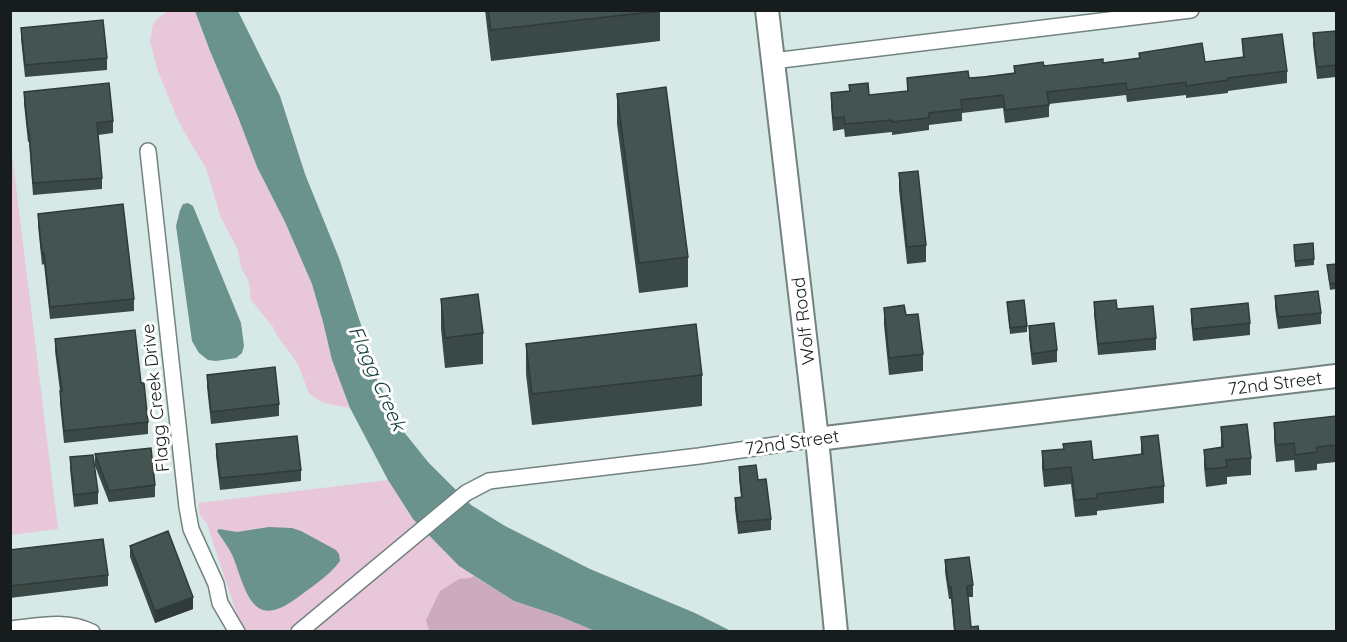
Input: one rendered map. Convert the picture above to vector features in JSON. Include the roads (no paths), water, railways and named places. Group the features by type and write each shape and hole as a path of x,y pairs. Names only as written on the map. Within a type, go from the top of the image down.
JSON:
{"street":[{"name":"Wolf Road","path":"767,10 818,439 836,632"},
{"path":"773,61 1191,10"},
{"name":"Flagg Creek Drive","path":"148,151 186,507 191,529 216,584 220,603 237,632"},
{"name":"72nd Street","path":"299,632 466,493 489,481 1336,376"},
{"path":"10,629 61,623 92,632"}],"water label":[{"name":"Flagg Creek","path":"378,378"}]}
